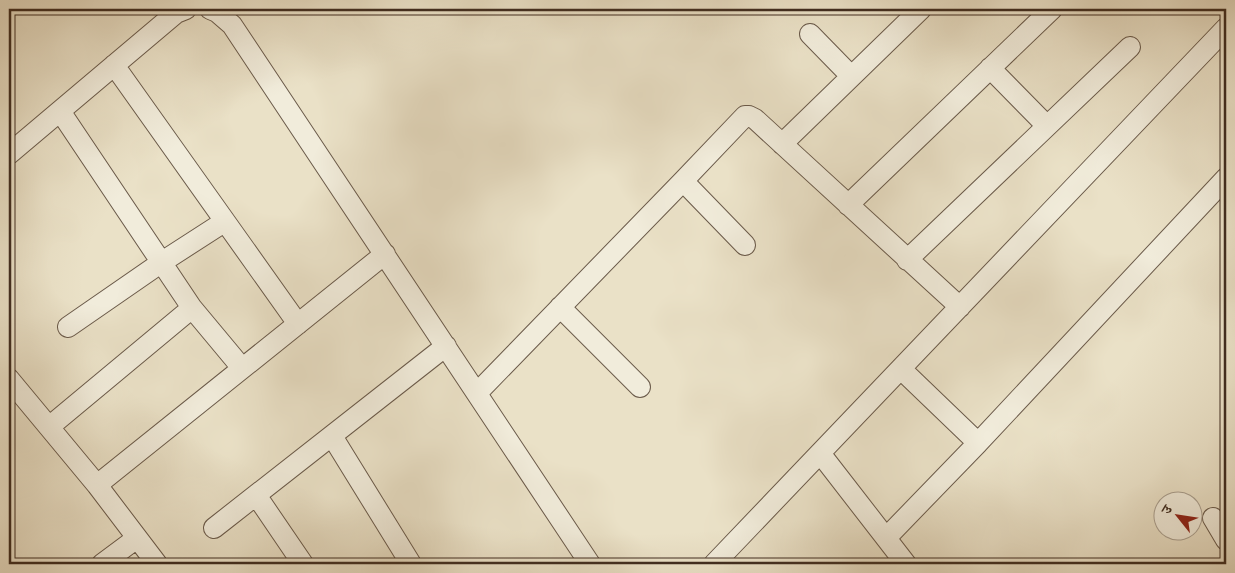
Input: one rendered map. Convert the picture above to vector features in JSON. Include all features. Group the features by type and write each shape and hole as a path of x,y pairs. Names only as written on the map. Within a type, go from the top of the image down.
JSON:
{"street":[{"path":"9,154 176,13 186,9"},
{"path":"210,9 217,12 232,25 590,564"},
{"path":"782,144 921,9"},
{"path":"848,205 1052,9"},
{"path":"714,564 1226,28"},
{"path":"810,34 851,76"},
{"path":"907,260 1130,47"},
{"path":"114,64 298,324"},
{"path":"990,68 1047,126"},
{"path":"60,111 192,308 242,368"},
{"path":"477,393 745,116 755,119 960,307"},
{"path":"886,538 978,443 1226,178"},
{"path":"684,181 745,245"},
{"path":"68,327 224,222"},
{"path":"97,485 385,254"},
{"path":"560,307 640,387"},
{"path":"49,427 192,308"},
{"path":"214,528 446,346"},
{"path":"901,369 978,443"},
{"path":"9,379 97,485 157,564"},
{"path":"332,436 411,564"},
{"path":"820,453 906,564"},
{"path":"256,495 303,564"},
{"path":"1213,518 1226,540"},
{"path":"102,564 137,538"}]}
